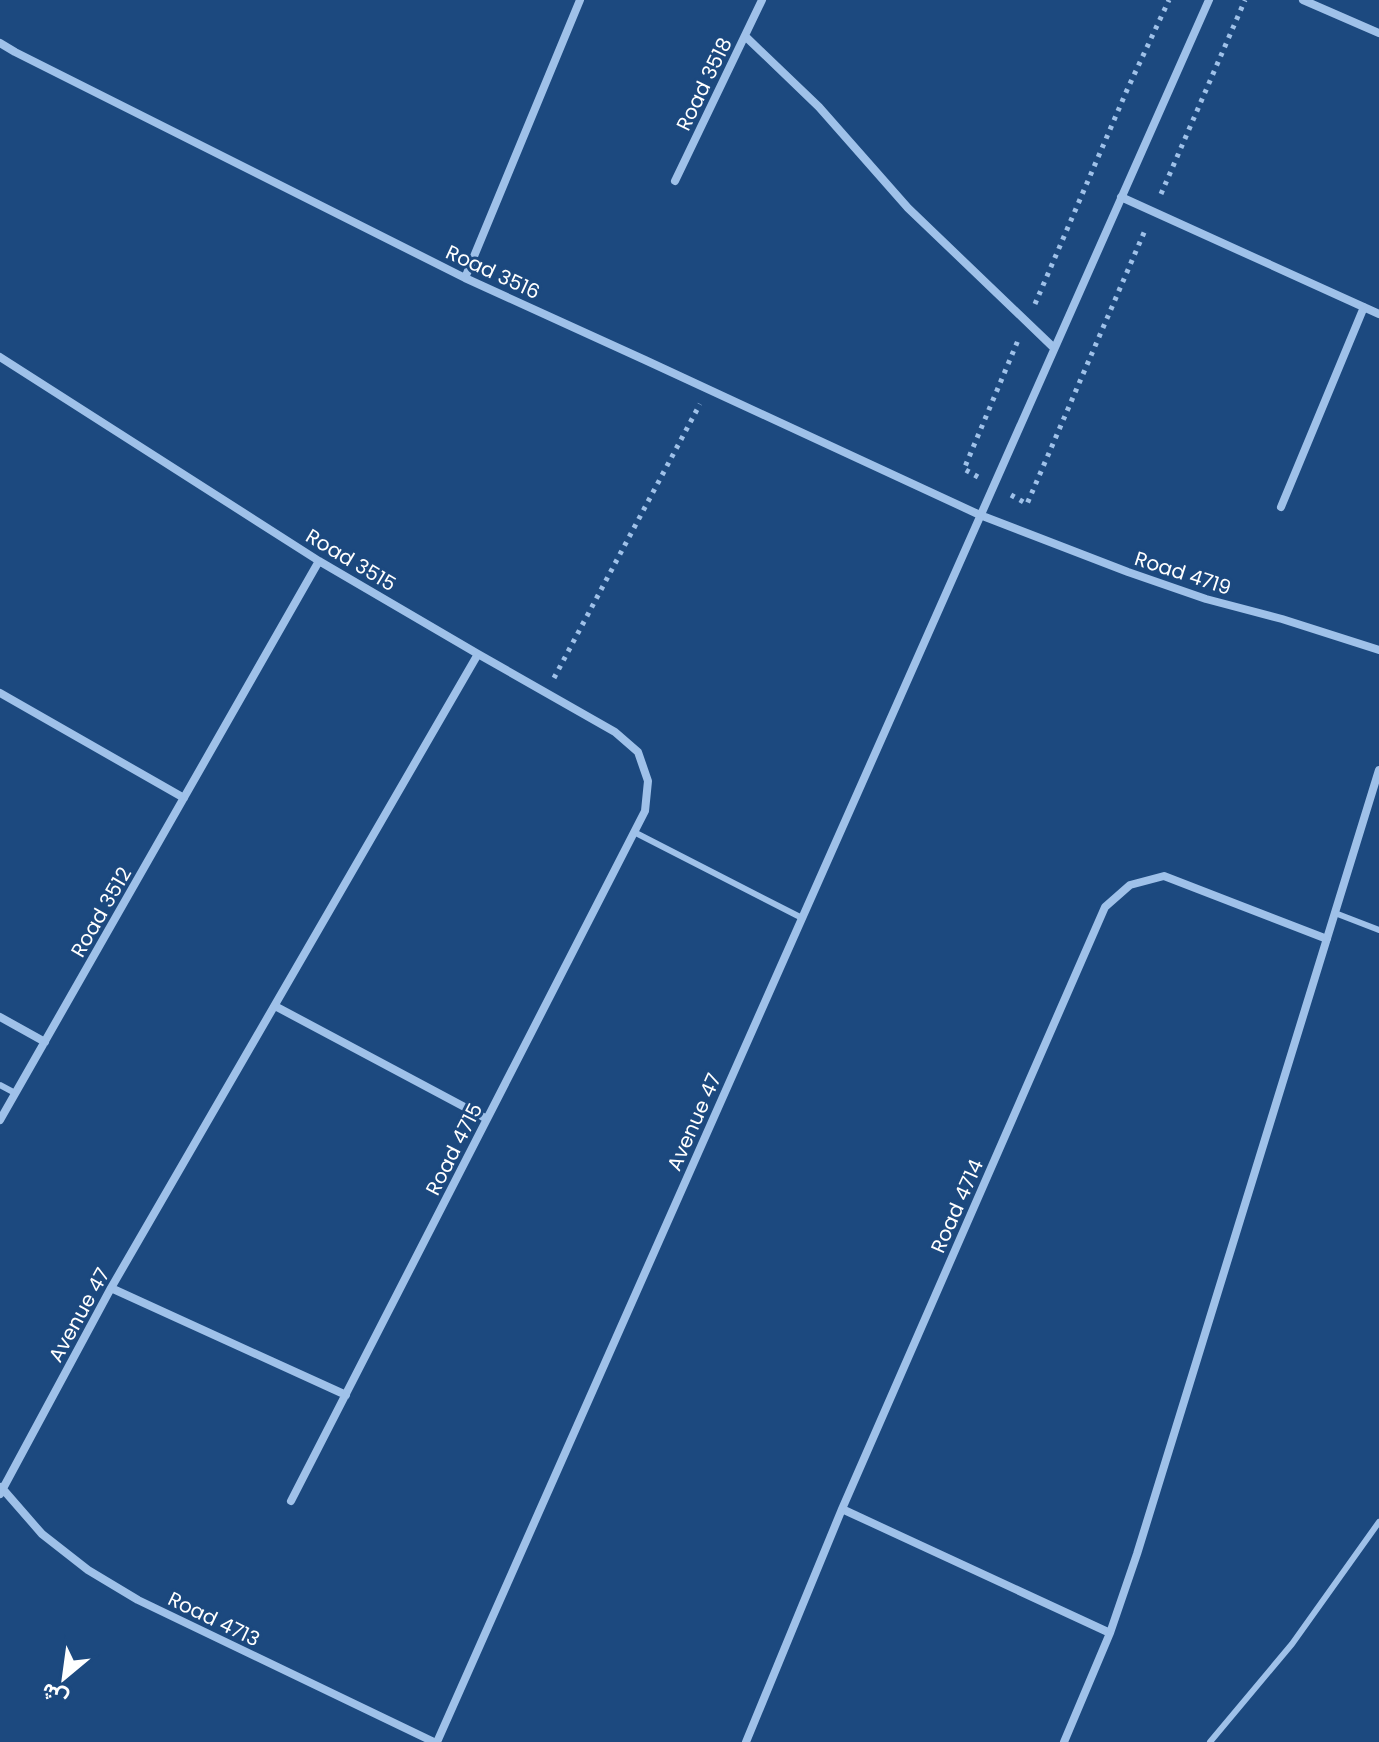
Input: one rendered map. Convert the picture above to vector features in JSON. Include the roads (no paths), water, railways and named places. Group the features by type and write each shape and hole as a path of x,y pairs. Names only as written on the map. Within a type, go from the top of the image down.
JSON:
{"street":[{"path":"465,278 580,0"},
{"name":"Road 3518","path":"675,181 762,0"},
{"name":"Avenue 47","path":"436,1742 1209,0"},
{"path":"1303,0 1379,33"},
{"path":"745,36 819,107 908,208 1054,348"},
{"name":"Road 3516","path":"0,43 465,278 980,515"},
{"path":"1121,197 1379,314"},
{"path":"1281,507 1364,307"},
{"name":"Road 3515","path":"0,357 319,561 615,732 638,752 648,781 645,811"},
{"name":"Road 4719","path":"980,515 1206,599 1379,650"},
{"name":"Road 3512","path":"0,1120 319,561"},
{"name":"Avenue 47","path":"1,1490 111,1288 478,654"},
{"path":"0,693 184,798"},
{"path":"1064,1742 1110,1633 1146,1524 1379,770"},
{"name":"Road 4715","path":"291,1501 645,811"},
{"name":"Road 4714","path":"746,1742 842,1509 1105,907 1130,885 1164,876 1327,939"},
{"path":"275,1006 487,1119"},
{"path":"0,1017 45,1042"},
{"path":"111,1288 346,1395"},
{"name":"Road 4713","path":"1,1490 42,1534 88,1570 138,1600 436,1742"},
{"path":"842,1509 1110,1633"}],"lane":[{"path":"634,832 802,918"},
{"path":"1335,913 1379,930"},
{"path":"0,1085 15,1093"},
{"path":"1210,1742 1292,1644 1379,1522"}]}
